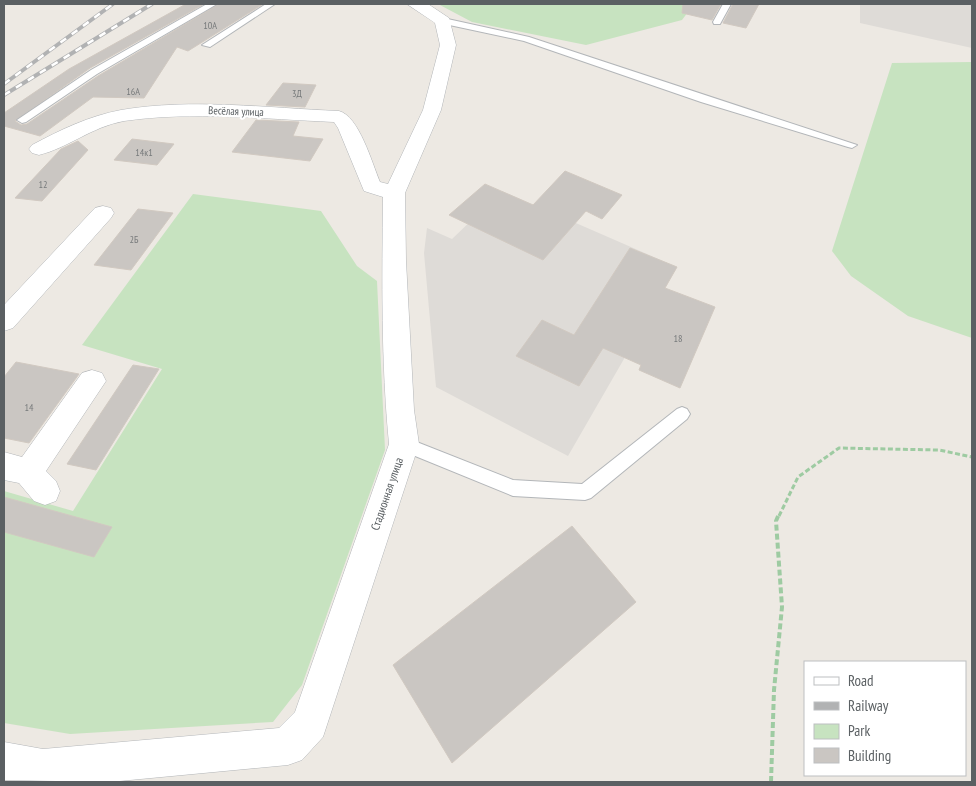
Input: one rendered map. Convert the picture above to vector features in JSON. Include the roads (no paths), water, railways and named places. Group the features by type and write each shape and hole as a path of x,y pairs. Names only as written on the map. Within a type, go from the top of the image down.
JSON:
{"street":[{"path":"415,4 427,9 443,21"},
{"name":"Стадионная улица","path":"4,761 43,769 288,746 310,724 404,444 400,410 394,271 394,193 432,110 448,45 443,21"},
{"name":"Весёлая улица","path":"39,149 80,128 121,116 189,110 339,117 347,126 371,186 394,193"},
{"path":"4,321 103,213"},
{"path":"25,476 92,381"}],"lane":[{"path":"22,120 94,72 213,4"},
{"path":"207,45 271,4"},
{"path":"717,22 727,4"},
{"path":"443,21 526,39 705,100 852,145"},
{"path":"404,444 513,488 585,492 682,414"}],"railway":[{"path":"4,84 113,4"},
{"path":"4,95 152,4"}]}
